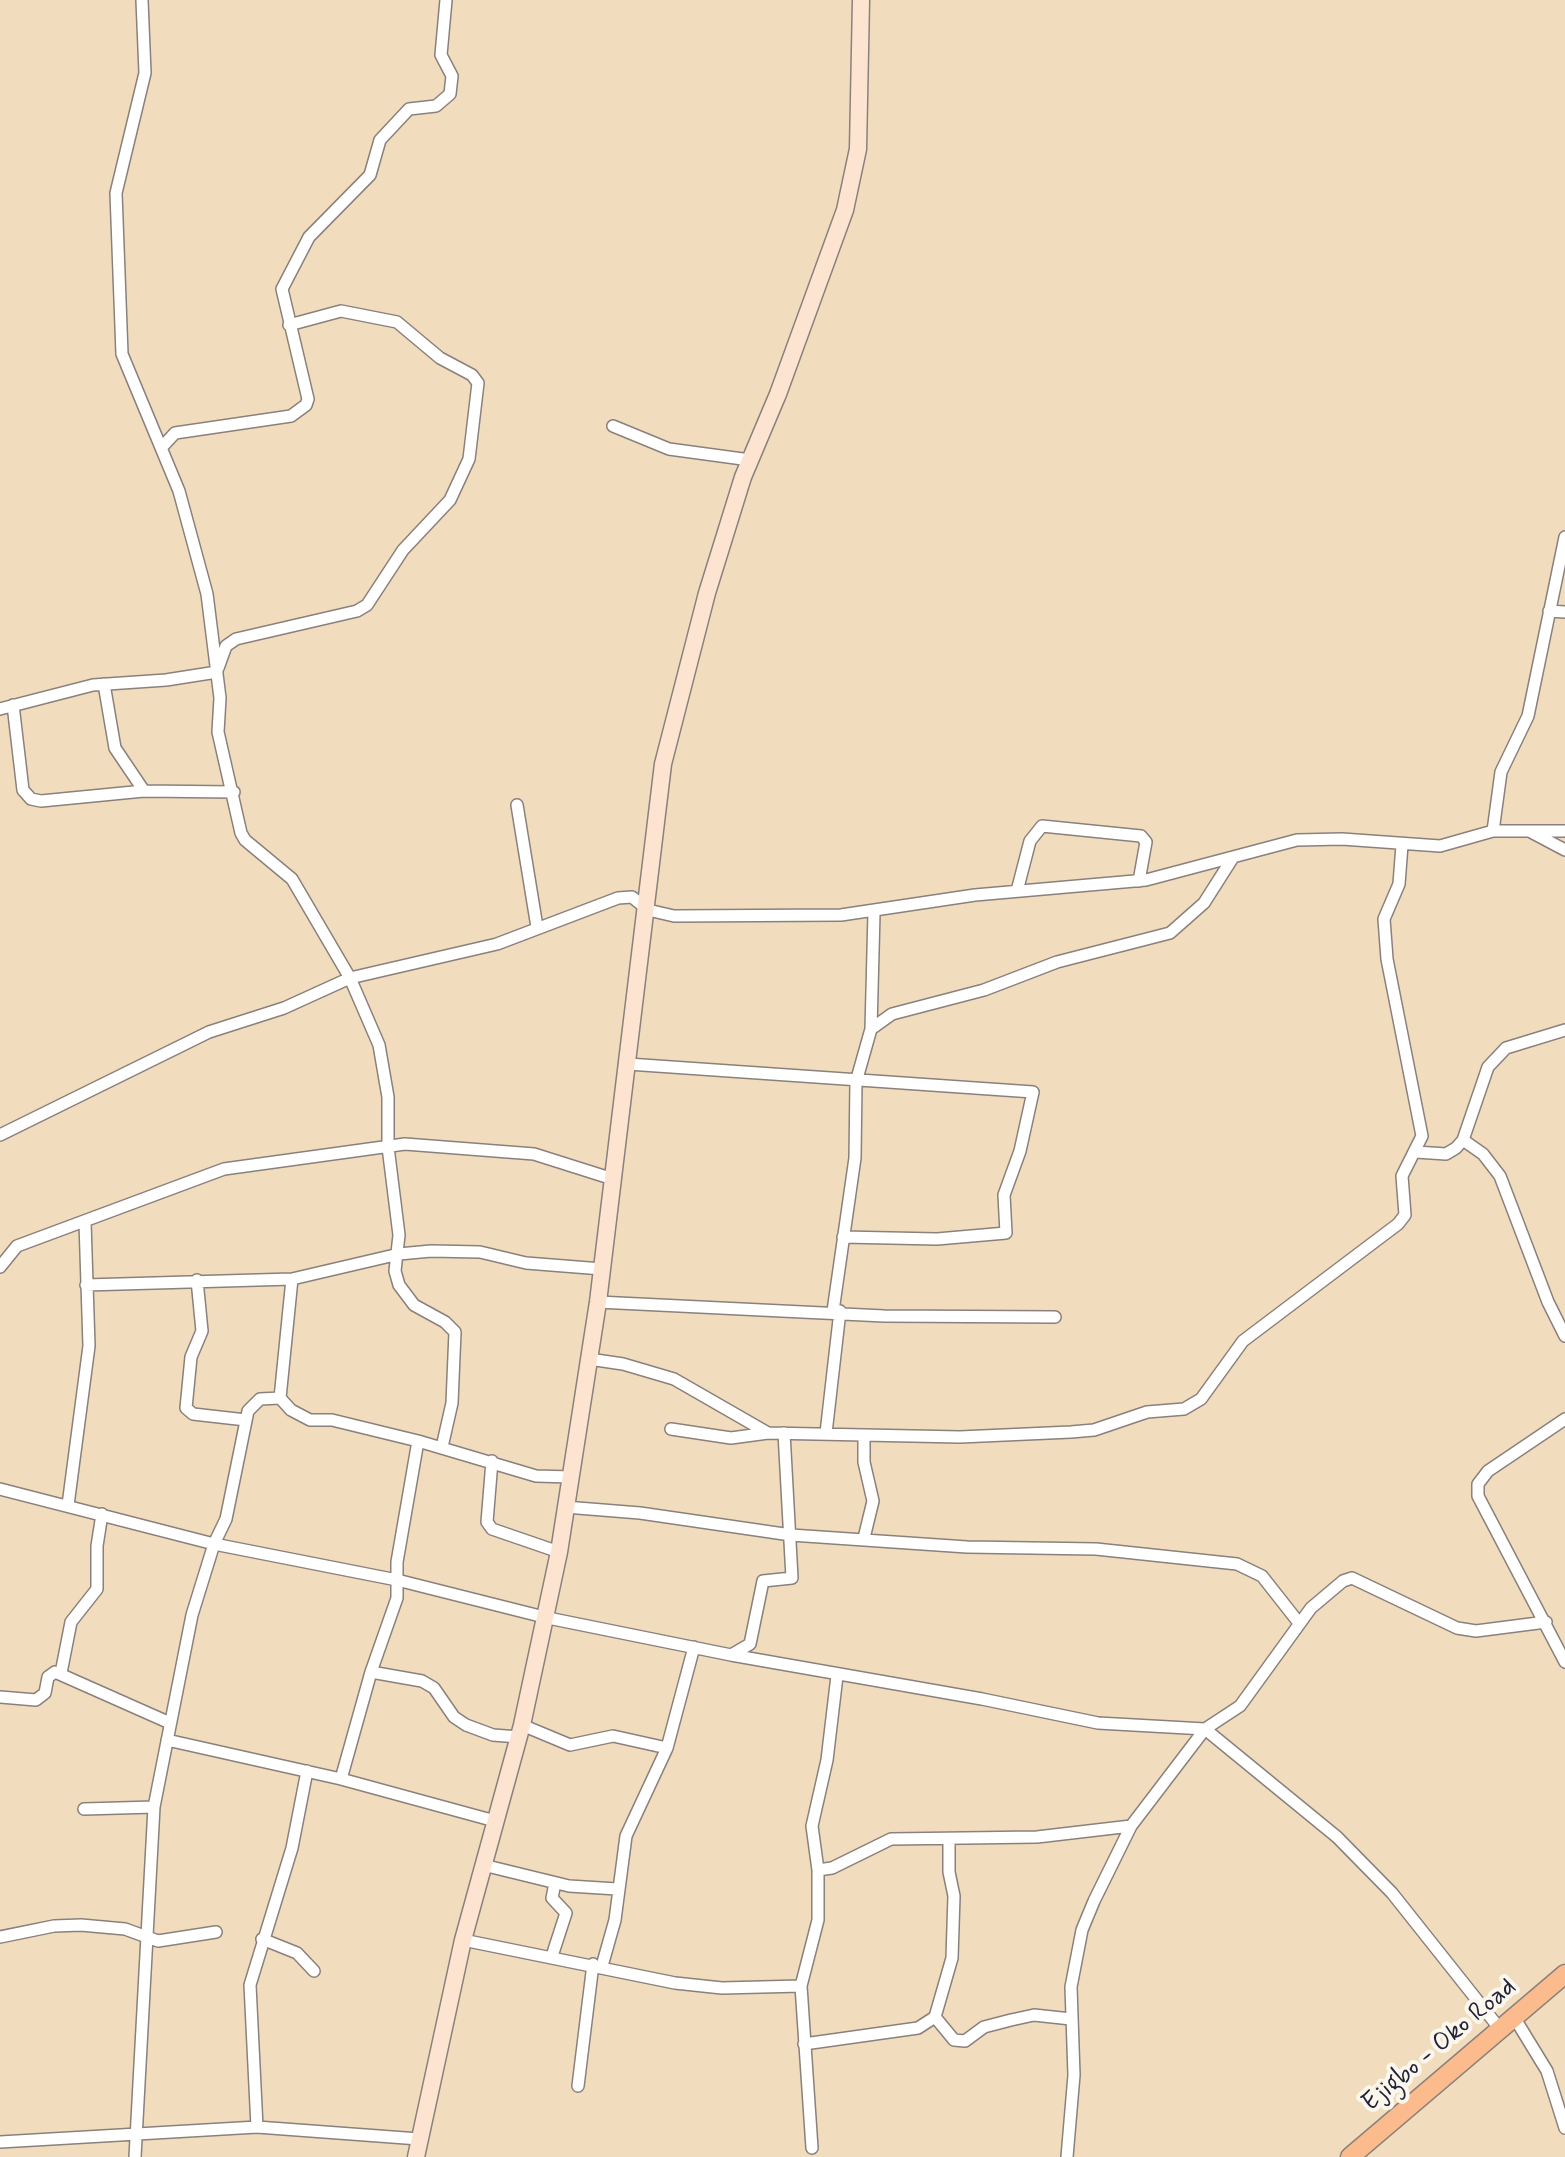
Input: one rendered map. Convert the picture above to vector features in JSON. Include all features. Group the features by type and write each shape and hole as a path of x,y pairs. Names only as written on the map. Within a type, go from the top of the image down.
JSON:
{"main road":[{"name":"Ejigbo - Oko Road","path":"1359,2154 1565,1974"}],"street":[{"path":"142,0 145,73 116,193 122,354 179,491 207,594 217,672 218,732 245,840 292,879 350,978 379,1045 388,1097 388,1147 399,1254 395,1271 404,1294 414,1305 445,1322 455,1332 452,1403 442,1447"},
{"path":"162,447 171,436 186,430 291,416 301,410 308,399 282,289 309,237 370,175 380,140 404,113 436,106 450,94 452,76 441,55 446,0"},
{"path":"416,2157 463,1940 548,1618 598,1302 668,740 707,593 750,460 813,303 850,192 858,149 861,0"},
{"path":"217,672 226,646 236,639 357,611 367,605 403,550 450,500 469,459 478,383 472,375 440,358 397,322 341,311 289,325"},
{"path":"613,426 669,449 750,460"},
{"path":"1493,831 1501,772 1528,716 1565,537"},
{"path":"1549,611 1565,612"},
{"path":"0,709 104,684 217,672"},
{"path":"104,684 115,748 144,791"},
{"path":"13,705 23,790 31,799 144,791 234,792"},
{"path":"517,805 537,927"},
{"path":"1017,891 1030,841 1042,826 1141,836 1146,842 1139,881"},
{"path":"0,1135 196,1038 284,1008 350,978 475,950 618,898 632,897 648,910 674,916 874,913 1017,891 1139,881 1308,839 1440,846 1493,831 1565,831"},
{"path":"1530,832 1565,850"},
{"path":"671,1429 731,1438 768,1433 960,1437 1071,1432 1194,1404 1209,1389 1243,1341 1398,1224 1407,1207 1402,1176 1422,1136 1384,944 1384,919 1399,884 1402,845"},
{"path":"871,1029 902,1011 974,993 1057,962 1170,933 1193,916 1232,859"},
{"path":"1208,866 1219,879"},
{"path":"826,1433 843,1237 855,1158 856,1082 871,1029 874,913"},
{"path":"1416,1152 1446,1154 1463,1140 1488,1067 1496,1056 1506,1048 1565,1030"},
{"path":"628,1064 856,1082 1028,1089 1034,1096 1004,1195 1006,1233 937,1239 843,1237"},
{"path":"1463,1140 1483,1154 1500,1176 1565,1336"},
{"path":"0,1267 17,1246 85,1222 165,1188 224,1169 405,1144 516,1152 613,1179"},
{"path":"68,1505 89,1346 85,1222"},
{"path":"86,1285 292,1279 399,1254 480,1252 526,1263 602,1269"},
{"path":"292,1279 280,1398 291,1410 310,1420 332,1420 418,1441 536,1476 571,1477"},
{"path":"197,1280 202,1331 191,1357 186,1408 193,1414 246,1420"},
{"path":"598,1302 837,1311 884,1316 1055,1317"},
{"path":"589,1359 623,1364 674,1379 768,1433"},
{"path":"135,2157 154,1807 170,1723 192,1615 214,1544 226,1519 248,1411 260,1399 280,1398"},
{"path":"1565,1419 1488,1471 1478,1484 1478,1496 1565,1662"},
{"path":"731,1655 750,1644 763,1581 792,1578 784,1433"},
{"path":"864,1435 864,1462 873,1501 864,1538"},
{"path":"341,1779 371,1672 397,1598 418,1441"},
{"path":"492,1461 487,1522 492,1529 559,1552"},
{"path":"0,1489 214,1544 397,1580 548,1618 731,1655 982,1699 1098,1723 1205,1729 1337,1837 1392,1893 1547,2071 1565,2128"},
{"path":"565,1507 640,1513 775,1534 967,1547 1096,1549 1237,1564 1262,1576 1299,1623"},
{"path":"61,1673 71,1622 97,1589 97,1546 102,1514"},
{"path":"775,1534 787,1516"},
{"path":"1067,2157 1071,2116 1073,1972 1082,1930 1131,1826 1205,1729 1240,1706 1299,1623 1321,1599 1343,1581 1352,1578 1457,1628 1476,1631 1546,1622"},
{"path":"578,2086 598,1965 615,1920 617,1889 631,1822 667,1748 694,1647"},
{"path":"371,1672 422,1681 434,1688 454,1717 493,1735 520,1731 570,1745 613,1736 667,1748"},
{"path":"0,1697 36,1700 45,1693 51,1674 61,1673 170,1723"},
{"path":"812,2148 801,1986 818,1920 818,1870 812,1826 827,1760 837,1676"},
{"path":"167,1740 341,1779 495,1821"},
{"path":"257,2127 250,1985 292,1848 307,1771"},
{"path":"84,1809 154,1807"},
{"path":"818,1870 846,1863 891,1839 1037,1837 1131,1826"},
{"path":"804,2044 918,2028 935,2017 952,1958 954,1896 949,1872 949,1839"},
{"path":"483,1865 555,1883 617,1889"},
{"path":"552,1956 566,1913 552,1898 555,1883"},
{"path":"0,1937 29,1929 81,1925 125,1929 158,1941 216,1932"},
{"path":"262,1939 297,1953 314,1971"},
{"path":"463,1940 700,1987 801,1986"},
{"path":"935,2017 954,2040 965,2041 984,2027 1034,2015 1071,2019"},
{"path":"0,2142 257,2127 419,2139"}]}
